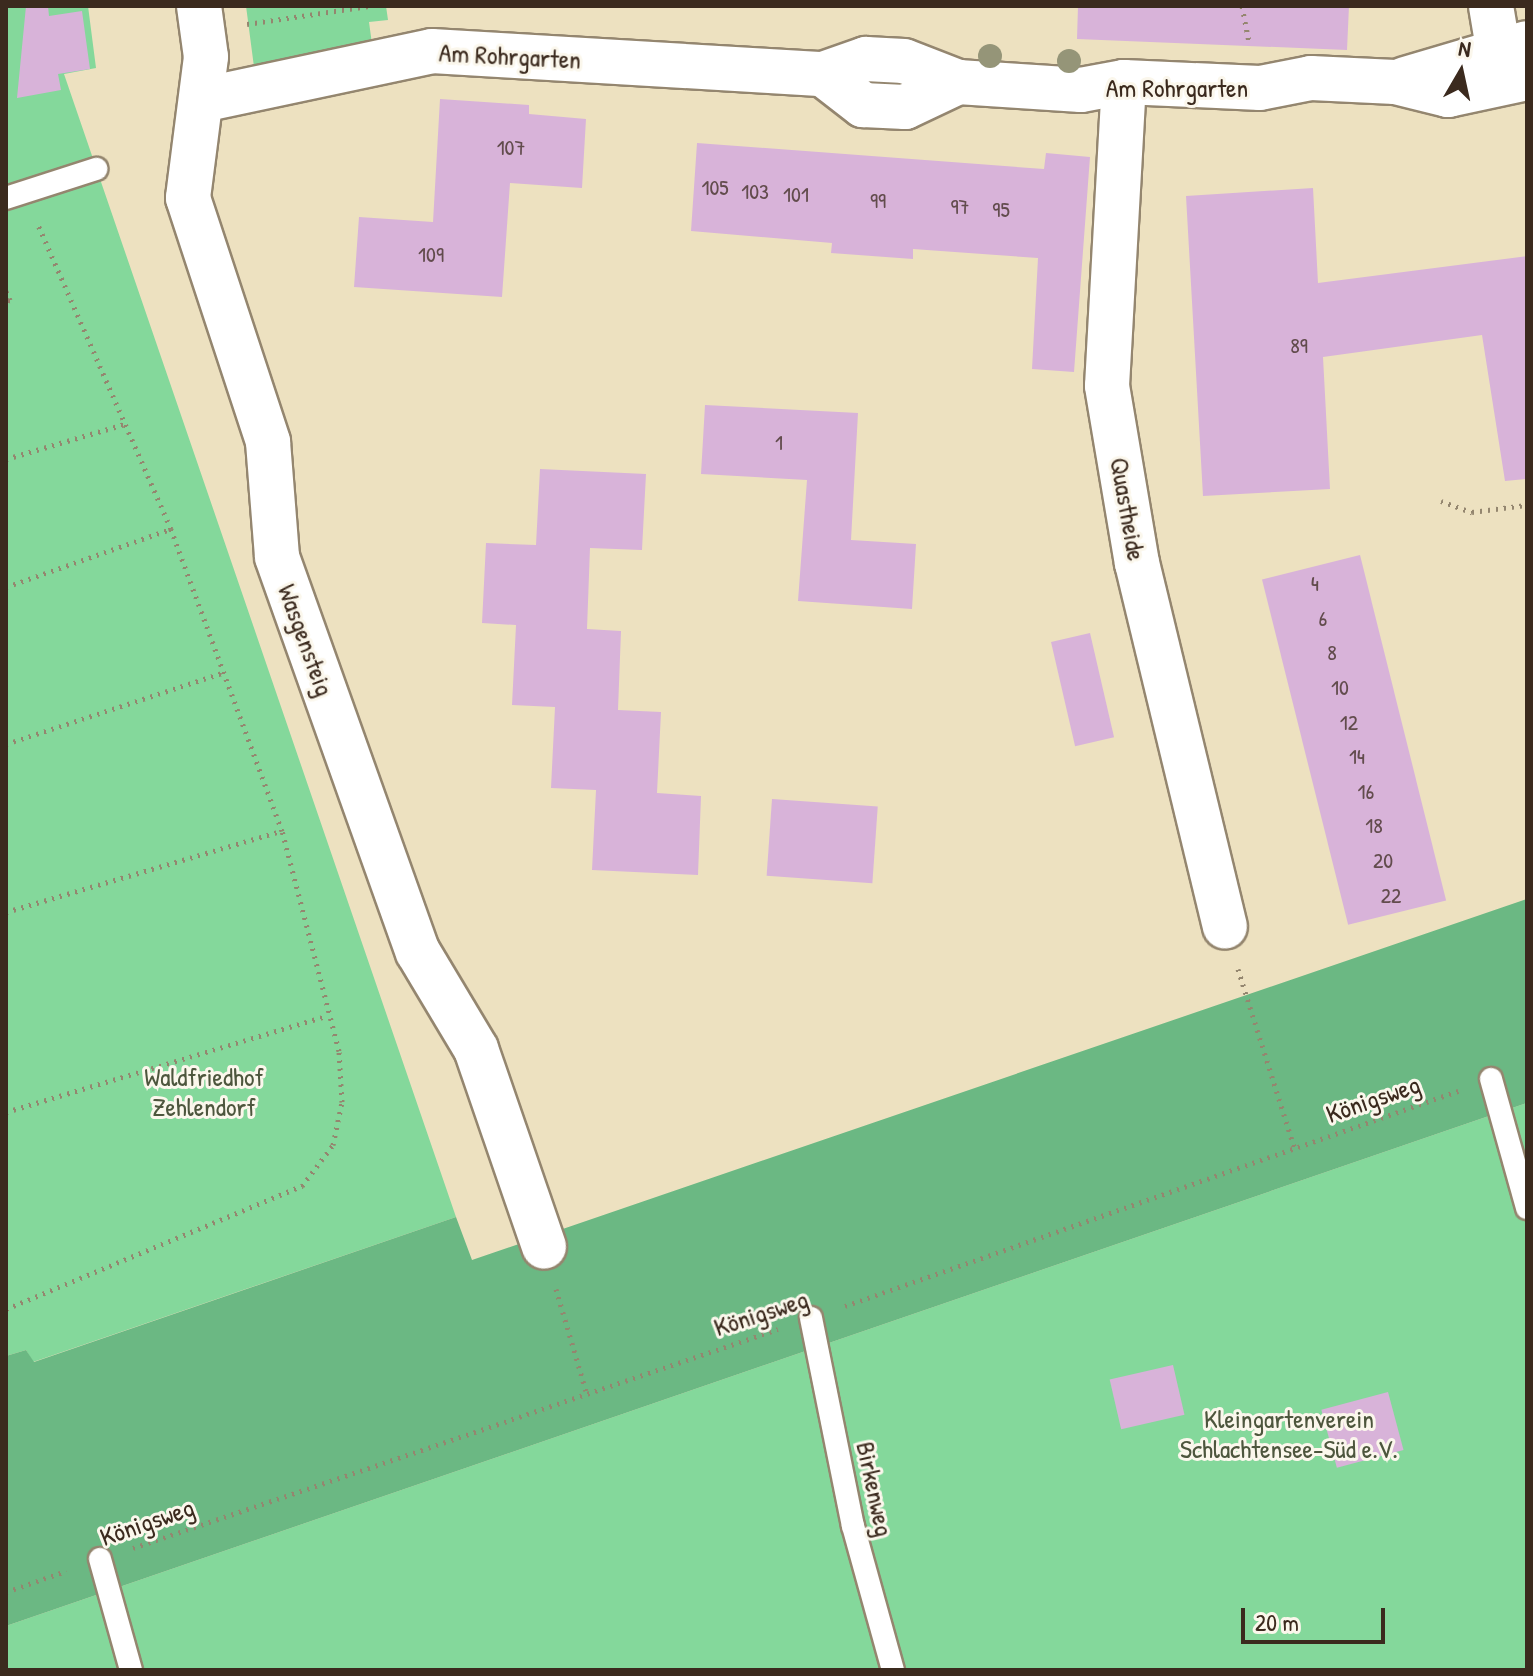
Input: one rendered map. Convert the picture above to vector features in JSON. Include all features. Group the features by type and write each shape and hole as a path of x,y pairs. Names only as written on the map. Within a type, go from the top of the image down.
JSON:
{"street":[{"name":"Wasgensteig","path":"199,6 206,57 188,198 268,442 277,557 418,952 476,1049 544,1247"},
{"path":"1491,6 1517,57"},
{"name":"Am Rohrgarten","path":"202,100 432,51 823,74 863,105 905,107 958,82 1081,90 1124,82 1260,88 1311,78 1395,82 1448,95 1517,57"},
{"name":"Quastheide","path":"1124,82 1107,386 1137,563 1225,926"}],"lane":[{"path":"15,195 96,169"},
{"path":"1491,1079 1527,1208"},
{"name":"Birkenweg","path":"811,1318 853,1526 893,1670"},
{"path":"100,1559 131,1670"}],"path":[{"path":"305,6 306,15"},
{"path":"241,25 369,6"},
{"path":"6,1309 302,1186 333,1145 342,1102 339,1051 326,1016 282,831 225,672 171,529 125,424 15,195"},
{"path":"6,291 6,301"},
{"path":"6,459 125,424"},
{"path":"1441,501 1472,512 1527,505"},
{"path":"6,587 171,529"},
{"path":"6,744 225,672"},
{"path":"6,912 282,831"},
{"path":"1225,926 1294,1147"},
{"path":"6,1112 326,1016"},
{"name":"Königsweg","path":"6,1592 586,1391 811,1318 1491,1079"},
{"path":"544,1247 586,1391"}],"green space":[{"name":"Waldfriedhof Zehlendorf","path":"6,6 88,6 96,68 64,74 456,1217 33,1362 26,1350 6,1356"},
{"path":"246,6 386,6 388,20 369,22 372,44 254,67"},
{"path":"1527,899 1527,1103 6,1626 6,1356 26,1350 34,1362 456,1217 472,1260"},
{"name":"Kleingartenverein Schlachtensee-Süd e.V.","path":"1527,1103 1527,1670 6,1670 6,1626"}],"building":[{"path":"26,6 48,6 49,16 82,11 90,69 58,74 61,90 17,98"},
{"path":"1078,6 1349,6 1347,50 1077,39"},
{"path":"440,99 529,105 529,114 586,119 582,188 510,183 502,297 354,287 359,217 433,222"},
{"path":"697,143 1044,169 1046,153 1090,157 1074,372 1032,369 1038,258 913,249 913,259 831,253 832,243 691,231"},
{"path":"1313,188 1318,283 1527,256 1527,479 1505,481 1482,335 1323,357 1330,489 1203,496 1186,196"},
{"path":"705,405 858,413 851,540 916,544 912,609 798,601 807,480 701,474"},
{"path":"540,469 646,474 642,550 590,548 587,629 621,631 618,710 661,712 657,793 701,796 698,875 592,870 596,790 551,788 555,707 512,705 516,625 482,623 486,543 536,545"},
{"path":"1360,555 1446,900 1348,925 1262,579"},
{"path":"1090,633 1114,737 1075,746 1051,642"},
{"path":"772,799 878,806 872,883 767,876"},
{"path":"1173,1365 1184,1415 1121,1429 1110,1380"},
{"path":"1388,1392 1404,1450 1337,1468 1321,1410"}]}
